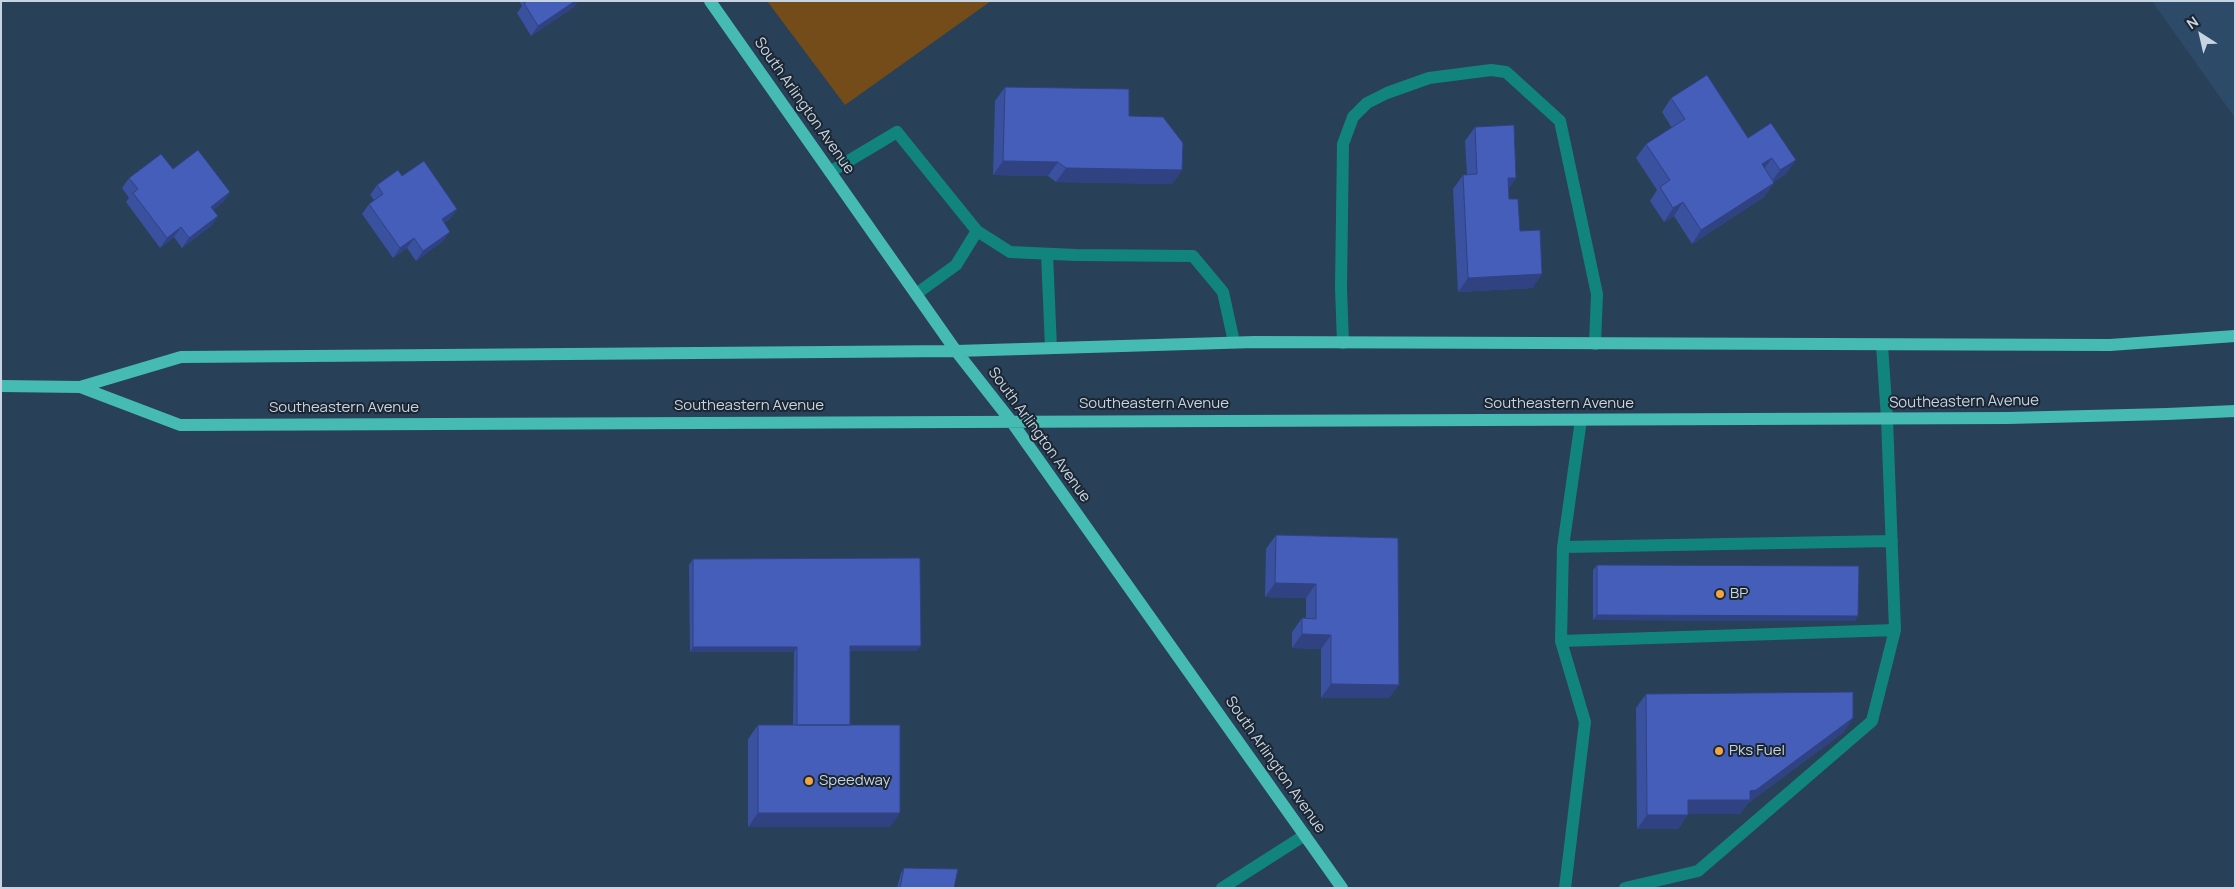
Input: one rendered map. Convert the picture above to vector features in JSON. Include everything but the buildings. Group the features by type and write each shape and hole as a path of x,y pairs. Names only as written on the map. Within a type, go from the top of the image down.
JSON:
{"main road":[{"name":"South Arlington Avenue","path":"710,1 956,351 1011,421 1342,888"},
{"name":"Southeastern Avenue","path":"1,386 80,387 181,357 956,351 1234,342 2110,345 2235,336"},
{"name":"Southeastern Avenue","path":"80,387 180,425 1887,419 2167,414 2235,410"}],"lane":[{"path":"1343,342 1341,288 1343,144 1353,117 1367,103 1387,93 1429,78 1492,70 1506,72 1560,120 1597,294 1595,344"},
{"path":"830,172 897,132 977,231 1010,252 1193,256 1223,292 1234,342"},
{"path":"916,294 956,265 977,231"},
{"path":"1047,254 1051,348"},
{"path":"1625,888 1698,872 1872,721 1895,630 1887,419 1882,345"},
{"path":"1564,888 1585,722 1561,641 1563,547 1581,420"},
{"path":"1563,547 1892,542"},
{"path":"1561,641 1895,630"},
{"path":"1222,888 1305,835"}],"shaded area":[{"path":"767,1 991,1 845,105"},
{"path":"2152,1 2235,1 2235,118"}],"place":[{"name":"BP","path":"1720,594"},
{"name":"Pks Fuel","path":"1719,751"},
{"name":"Speedway","path":"809,781"}]}
